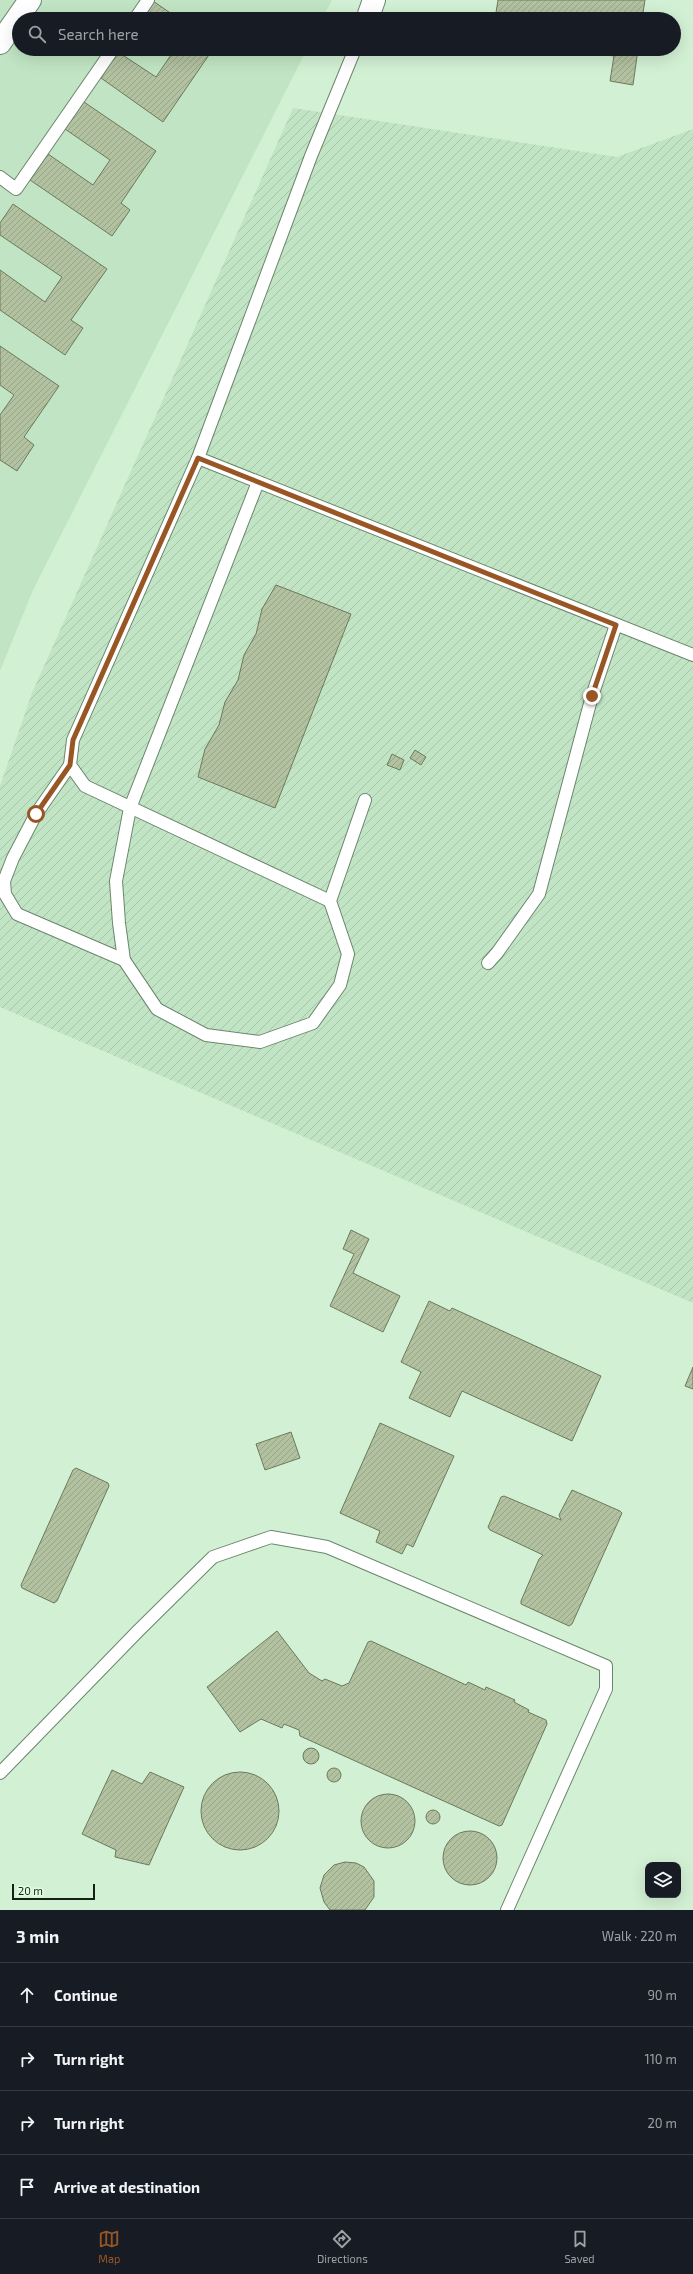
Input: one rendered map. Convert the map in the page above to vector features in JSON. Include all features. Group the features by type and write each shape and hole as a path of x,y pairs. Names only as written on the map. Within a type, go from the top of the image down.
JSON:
{"street":[{"path":"22,12 30,0"},
{"path":"0,43 12,26"}],"lane":[{"path":"139,12 148,0"},
{"path":"0,177 16,189 108,56"},
{"path":"124,960 17,914 5,894 4,881 13,858 36,814 70,765 73,740 198,458 311,156 352,56"},
{"path":"198,458 693,655"},
{"path":"258,482 130,808 116,881 119,923 124,960 157,1009 206,1035 260,1042 313,1023 340,985 348,954 330,901 365,800"},
{"path":"488,963 497,954 539,894 592,696 616,625"},
{"path":"70,765 85,786 330,901"},
{"path":"0,1773 138,1631 214,1557 271,1536 327,1547 606,1666 606,1689 506,1910"}],"shaded area":[{"path":"0,0 332,0 326,12 12,12 12,56 303,56 33,590 0,671"},
{"path":"293,108 617,157 693,129 693,1303 0,1007 0,786 32,693"}],"building":[{"path":"498,0 645,0 643,12 496,12"},
{"path":"153,1 169,12 146,12"},
{"path":"115,56 124,56 156,77 170,56 208,56 163,122 101,78"},
{"path":"614,56 637,56 633,85 610,81"},
{"path":"84,102 156,151 121,203 130,210 112,236 30,180 48,154 93,185 110,160 65,129"},
{"path":"13,204 107,269 71,320 83,328 65,355 0,310 0,270 45,302 62,277 0,235 0,223"},
{"path":"0,346 59,386 24,437 34,445 17,471 0,460 0,415 14,395 0,385"},
{"path":"276,585 351,614 275,808 198,777 205,749 219,725 225,702 238,680 244,655 256,634 262,609"},
{"path":"415,750 426,757 421,765 410,758"},
{"path":"392,754 404,760 400,770 387,765"},
{"path":"351,1230 369,1239 353,1273 400,1296 383,1332 330,1306 354,1254 343,1249"},
{"path":"429,1301 450,1311 452,1308 601,1376 572,1441 462,1391 450,1417 409,1398 421,1372 401,1362"},
{"path":"693,1367 693,1389 685,1386"},
{"path":"380,1423 454,1456 413,1547 407,1544 402,1554 376,1542 380,1531 340,1513"},
{"path":"291,1432 300,1458 265,1470 256,1444"},
{"path":"76,1468 108,1483 109,1486 57,1601 54,1603 22,1588 21,1585 73,1470"},
{"path":"572,1490 622,1513 572,1624 569,1626 521,1604 539,1559 543,1555 490,1530 488,1527 501,1497 504,1496 561,1520 559,1515"},
{"path":"277,1631 309,1673 322,1681 325,1679 342,1686 349,1683 368,1642 371,1641 466,1685 468,1682 485,1690 486,1687 515,1700 514,1702 529,1710 528,1712 546,1720 547,1724 502,1825 499,1826 300,1736 299,1730 284,1724 282,1728 261,1719 240,1732 207,1687"},
{"path":"311,1748 318,1753 319,1756 314,1763 311,1764 304,1759 303,1756 308,1749"},
{"path":"331,1768 337,1768 341,1772 341,1778 337,1782 331,1782 327,1778 327,1772"},
{"path":"112,1770 142,1784 150,1772 184,1787 149,1865 115,1857 116,1850 82,1834"},
{"path":"232,1772 248,1772 262,1778 273,1789 279,1803 279,1819 273,1833 262,1844 248,1850 232,1850 218,1844 207,1833 201,1819 201,1803 207,1789 218,1778"},
{"path":"388,1794 398,1796 407,1802 413,1811 415,1821 413,1831 407,1840 398,1846 388,1848 378,1846 369,1840 363,1831 361,1821 363,1811 369,1802 378,1796"},
{"path":"433,1810 438,1812 440,1817 438,1822 433,1824 428,1822 426,1817 428,1812"},
{"path":"465,1831 475,1831 489,1839 495,1848 497,1858 495,1868 489,1877 475,1885 465,1885 455,1880 448,1873 443,1863 443,1853 448,1843 455,1836"},
{"path":"345,1862 356,1863 364,1867 374,1881 374,1897 365,1910 330,1910 324,1902 320,1888 324,1875 334,1865"}],"route":[{"path":"36,814 70,765 73,740 198,458 616,625 592,696"}]}
